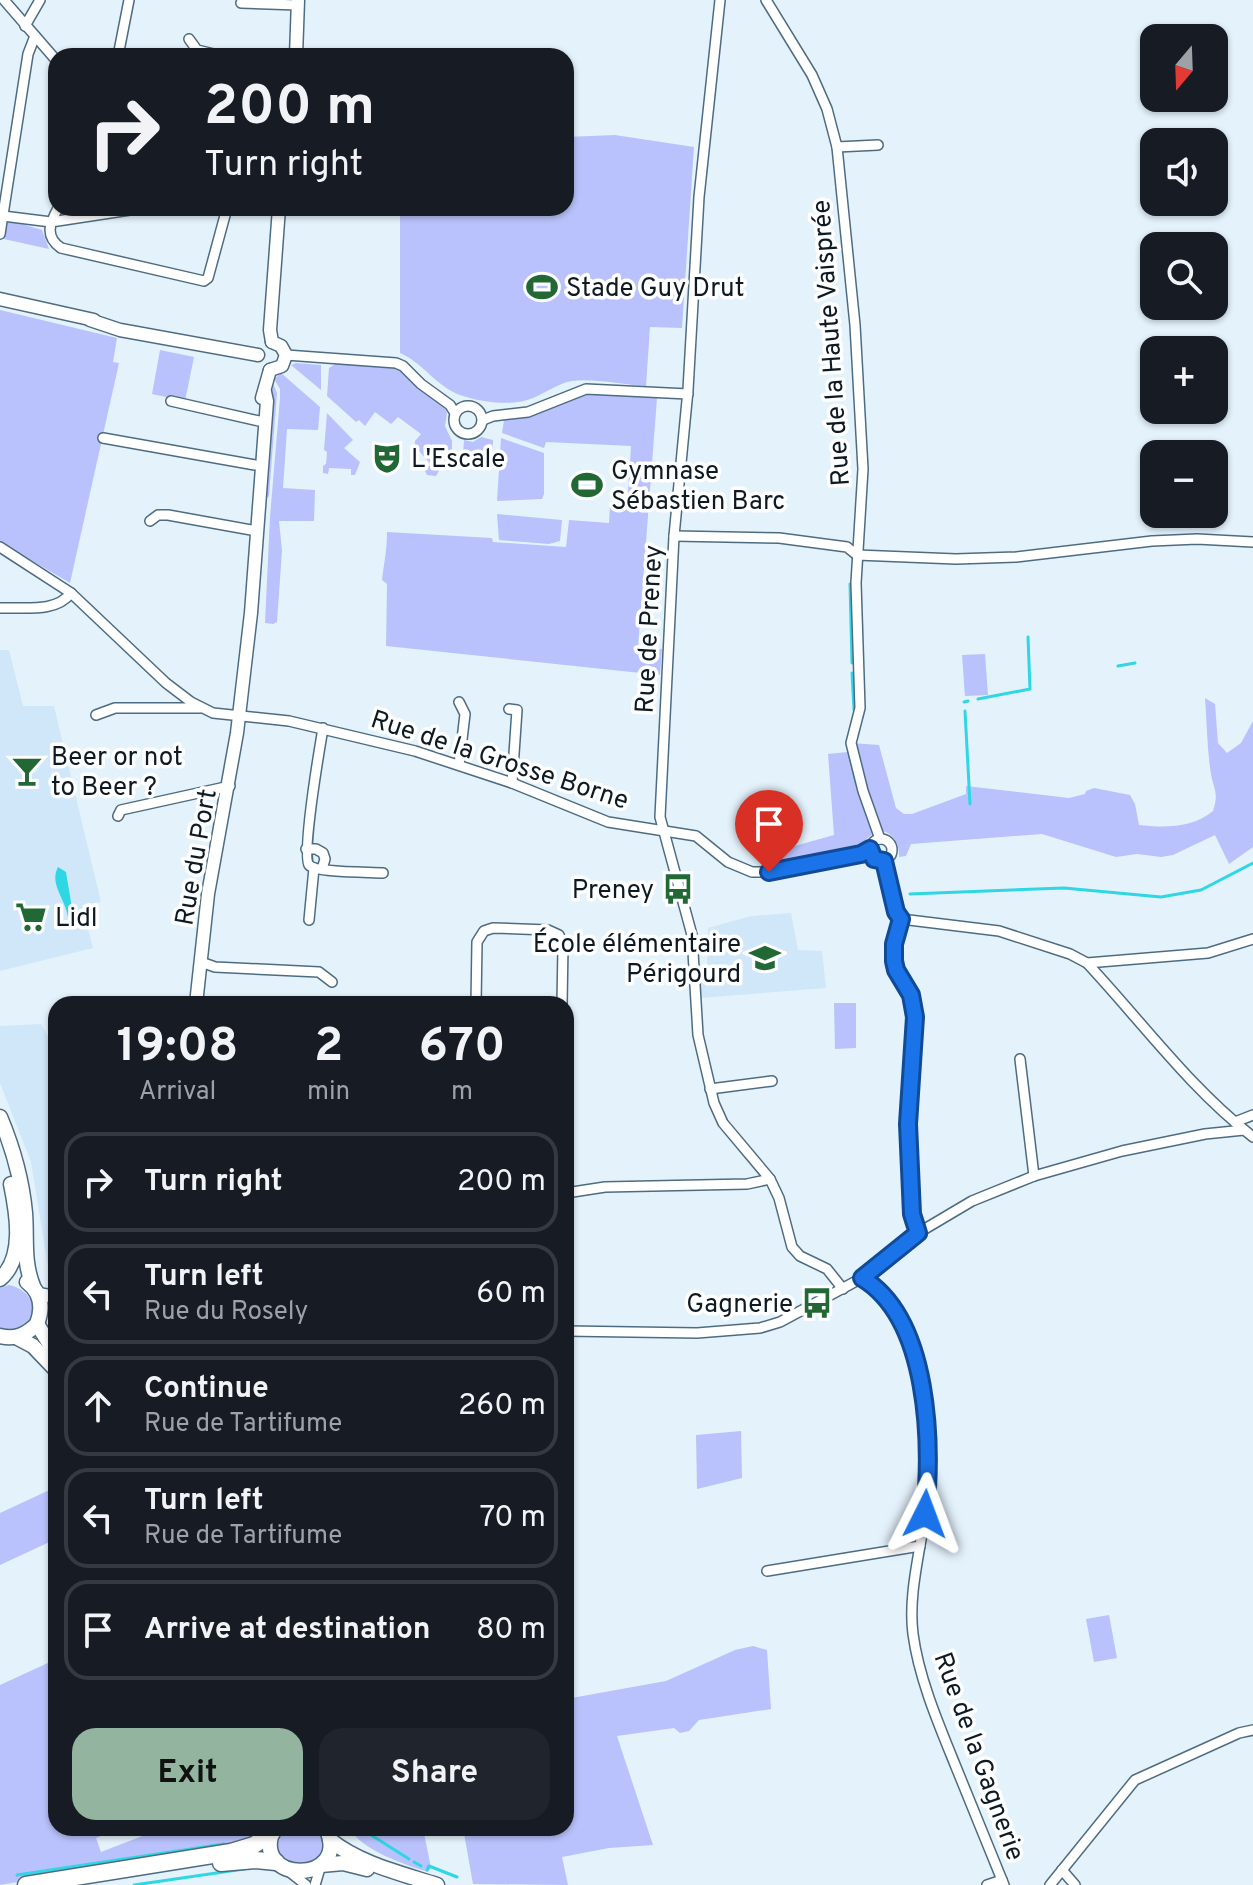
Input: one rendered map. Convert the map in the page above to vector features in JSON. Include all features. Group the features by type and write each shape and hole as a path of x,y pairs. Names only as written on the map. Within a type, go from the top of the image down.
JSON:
{"highway":[{"path":"26,1885 231,1852 260,1843 267,1836"},
{"path":"81,1885 235,1860 282,1866"}],"main road":[{"path":"0,1117 22,1189 26,1267 35,1290 39,1317 48,1337"},
{"path":"0,1144 12,1191 16,1250 12,1266 0,1279"},
{"path":"0,1279 18,1278 35,1290"},
{"path":"6,1338 24,1335 39,1317"},
{"path":"6,1338 33,1346 48,1362"},
{"path":"272,1836 270,1848 282,1866 305,1873 334,1863 361,1867 412,1885"},
{"path":"321,1865 328,1853 328,1836"},
{"path":"330,1836 341,1850 437,1885"}],"street":[{"path":"4,0 48,51"},
{"path":"25,26 40,0"},
{"path":"120,48 129,0"},
{"name":"Rue de Preney","path":"720,0 699,197 688,394 674,536 660,817 692,935 698,1035 710,1089 723,1123 770,1179 779,1198 792,1247 800,1256 827,1269 843,1289"},
{"name":"Rue de la Haute Vaisprée","path":"766,0 812,75 827,109 837,147 861,415 862,500 857,555 860,708 851,743 880,839"},
{"path":"241,3 298,3 296,48"},
{"path":"0,234 28,54 35,36"},
{"path":"189,39 196,48"},
{"path":"837,147 878,145"},
{"path":"3,216 51,222 90,216"},
{"path":"54,216 49,232 53,242 61,248 204,281 208,278 225,216"},
{"path":"272,342 270,330 278,216"},
{"path":"1,300 120,324 143,333 258,355"},
{"path":"272,342 281,346 286,355 282,366 270,370 261,365 258,355 263,345 272,342"},
{"path":"286,355 400,364 450,405 455,413 455,427 463,434 477,432 483,420 493,416 528,412 586,389 688,394"},
{"path":"254,530 259,421 270,370"},
{"path":"254,530 267,401 265,392"},
{"path":"171,401 259,421"},
{"path":"455,413 462,407 471,406 479,411 483,420"},
{"path":"103,438 255,465"},
{"path":"150,521 158,515 168,515 254,530"},
{"name":"Rue du Port","path":"197,996 214,857 230,786 239,717 248,626 245,611 254,530"},
{"path":"674,536 779,538 847,547 857,555 956,559 1016,557 1152,541 1197,539 1253,542"},
{"name":"Rue de la Grosse Borne","path":"0,547 71,593 166,683 200,708 239,717 289,721 323,728 459,765 608,822 696,836 728,862 752,872 774,871 861,854 870,849"},
{"path":"0,608 55,606 71,593"},
{"path":"459,702 465,714 459,765"},
{"path":"96,715 115,708 200,708"},
{"path":"509,709 517,710 512,783"},
{"path":"323,728 306,849 307,862 318,869 383,873"},
{"path":"118,816 121,810 230,786"},
{"path":"880,839 892,846 892,854 884,861 874,859 870,849 874,841 880,839"},
{"path":"306,849 316,849 323,853 325,859 318,869 309,920"},
{"path":"884,861 896,912 901,919 999,931 1070,954 1087,963 1141,1021 1158,1047 1249,1133"},
{"path":"901,919 894,944 894,961 911,995 915,1017 908,1124 912,1214 918,1233"},
{"path":"476,996 477,942 484,931 493,928 548,930 559,935 563,946 562,996"},
{"path":"1087,963 1208,953 1253,939"},
{"path":"201,962 215,967 319,972 332,982"},
{"path":"1020,1059 1034,1176"},
{"path":"710,1089 772,1081"},
{"path":"1235,1122 1253,1115"},
{"path":"574,1331 697,1333 760,1328 780,1322 862,1278 918,1233 972,1201 1034,1176 1122,1151 1205,1134 1249,1133"},
{"path":"574,1192 605,1187 747,1184 770,1179"},
{"name":"Rue de la Gagnerie","path":"862,1278 882,1294 907,1333 922,1390 927,1438 927,1492 914,1589 913,1631 938,1721 1003,1882"},
{"path":"35,1290 48,1295"},
{"path":"39,1317 48,1307"},
{"path":"767,1571 920,1546"},
{"path":"1050,1885 1135,1780 1239,1733 1253,1730"},
{"path":"315,1885 321,1865"},
{"path":"282,1866 306,1885"},
{"path":"1062,1870 1075,1885"},
{"path":"987,1885 1003,1882"}],"shaded area":[{"name":"Stade Guy Drut","path":"615,135 694,147 682,328 650,327 646,386 580,380 562,384 525,401 506,403 468,398 451,391 400,353 400,216 574,216 574,137"},
{"path":"12,221 42,230 49,249 4,239 7,223"},
{"path":"0,310 117,338 113,362 119,363 70,583 0,542"},
{"path":"160,350 194,357 185,401 152,394"},
{"path":"337,363 396,367 445,408 445,426 452,449 436,476 427,475 425,471 431,464 415,447 415,441 421,434 398,417 391,424 375,412 365,426 359,420 356,422 327,396 329,368"},
{"path":"291,365 321,365 321,390"},
{"path":"281,373 320,407 318,430 287,429 283,488 315,490 314,521 279,521 282,551 277,622 273,624 265,623 280,398 280,389 274,379"},
{"path":"273,383 277,393 269,496 264,501 269,388"},
{"path":"587,392 657,398 638,647 662,649 660,675 386,646 387,584 382,580 387,532 492,538 493,542 566,547 569,520 609,523 610,506 627,507 631,446 546,442 544,448 502,433 504,420 536,413"},
{"path":"327,413 353,440 344,448 360,462 355,475 351,475 351,469 329,468 328,474 323,473 327,452 324,450"},
{"path":"481,437 493,440 492,455 463,454 464,440 473,442"},
{"path":"501,438 544,453 542,499 497,501"},
{"path":"497,514 562,520 560,541 549,544 499,540"},
{"path":"0,650 9,650 23,706 54,706 101,902 82,905 93,948 0,971"},
{"path":"985,654 988,695 965,696 962,655"},
{"path":"1205,698 1215,704 1218,743 1227,753 1241,743 1253,721 1253,847 1229,864 1215,835 1173,855 1161,857 1137,854 1116,857 1042,834 911,844 906,856 899,857 894,838 877,830 862,843 846,850 768,864 766,854 834,835 828,754 848,752 851,743 879,745 896,808 904,814 912,814 966,794 966,786 1069,798 1094,788 1130,795 1139,825 1168,826 1197,821 1213,811 1216,800"},
{"path":"58,867 66,872 74,920 68,917 56,885"},
{"name":"École élémentaire Périgourd","path":"791,913 798,950 822,951 826,988 700,998 700,966 707,965 708,928 751,916"},
{"path":"834,1003 856,1003 856,1048 835,1049"},
{"path":"41,1024 48,1037 48,1267 31,1162 0,1083 0,1026"},
{"path":"9,1285 21,1290 33,1305 29,1321 13,1330 0,1329 0,1288"},
{"path":"741,1431 742,1478 697,1489 696,1435"},
{"path":"48,1491 48,1543 0,1565 0,1513"},
{"path":"1109,1615 1117,1658 1094,1662 1086,1619"},
{"path":"753,1646 767,1650 771,1709 699,1720 689,1731 680,1733 674,1728 617,1736 653,1845 609,1848 562,1857 568,1885 473,1884 464,1836 574,1836 574,1698 666,1681 735,1650"},
{"path":"48,1663 48,1836 101,1836 96,1838 101,1852 142,1836 253,1836 234,1844 0,1885 0,1685"},
{"path":"280,1836 322,1836 325,1844 322,1855 313,1862 300,1864 288,1861 279,1854 277,1843"},
{"path":"355,1836 425,1836 431,1868 428,1872 408,1865 384,1856"}],"waterway":[{"path":"850,584 852,663"},
{"path":"978,699 1030,689 1028,637"},
{"path":"1118,666 1135,663"},
{"path":"852,673 854,710"},
{"path":"964,702 968,701"},
{"path":"965,711 970,804"},
{"path":"848,747 856,782"},
{"path":"910,894 1064,888 1161,897 1201,890 1253,863"},
{"path":"373,1836 409,1859"},
{"path":"17,1875 224,1844"},
{"path":"414,1862 421,1866"},
{"path":"427,1870 429,1866 457,1877"},
{"path":"134,1885 244,1869"}],"place":[{"name":"Stade Guy Drut","path":"542,287"},
{"name":"L'Escale","path":"387,458"},
{"name":"Gymnase Sébastien Barc","path":"587,485"},
{"name":"Beer or not to Beer ?","path":"27,771"},
{"name":"Preney","path":"678,889"},
{"name":"Lidl","path":"31,917"},
{"name":"École élémentaire Périgourd","path":"765,958"},
{"name":"Gagnerie","path":"817,1303"}],"route":[{"path":"769,872 861,854 870,849 874,859 884,861 896,912 901,919 894,944 894,961 911,995 915,1017 908,1124 912,1214 918,1233 862,1278 882,1294 910,1342 922,1390 927,1438 925,1514"}]}
